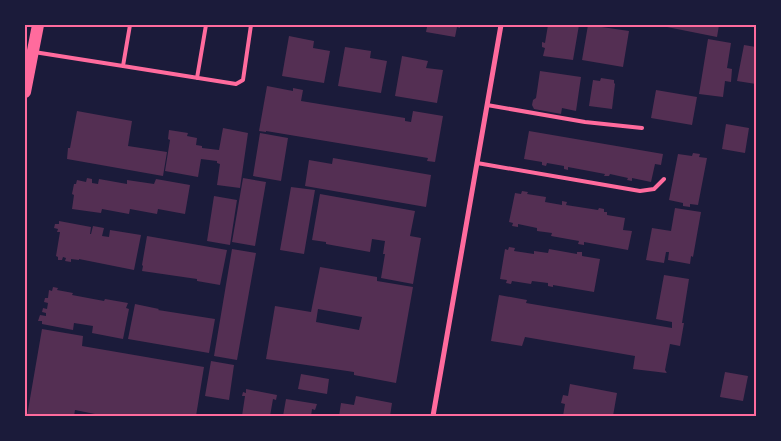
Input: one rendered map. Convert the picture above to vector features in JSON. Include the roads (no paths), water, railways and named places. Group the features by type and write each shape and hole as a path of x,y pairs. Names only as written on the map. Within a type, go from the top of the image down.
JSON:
{"main road":[{"path":"25,92 38,25"}],"street":[{"path":"433,416 501,25"}],"lane":[{"path":"123,66 130,25"},
{"path":"197,78 206,25"},
{"path":"33,52 236,84 240,83 244,74 251,25"},
{"path":"487,105 585,122 642,128"},
{"path":"477,163 640,191 654,189 664,179"}]}
